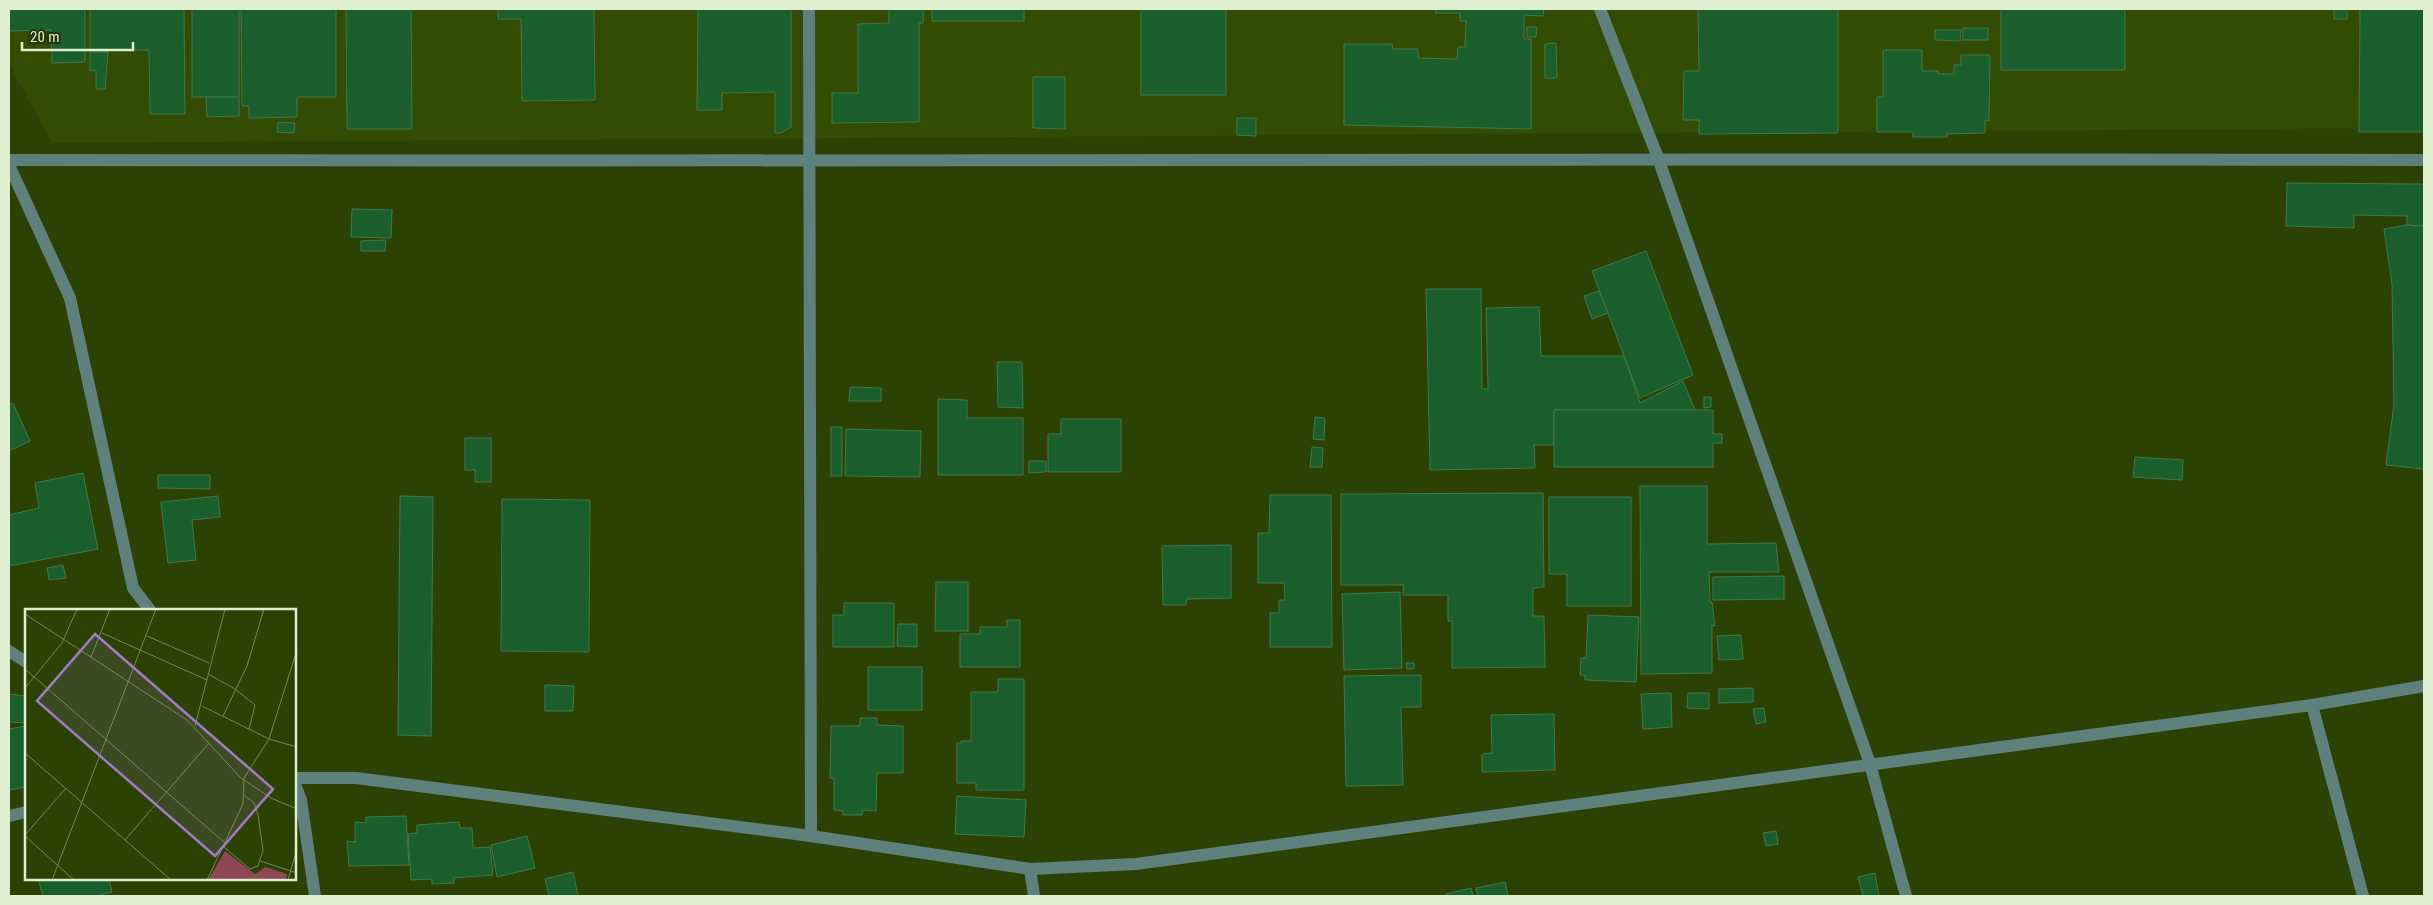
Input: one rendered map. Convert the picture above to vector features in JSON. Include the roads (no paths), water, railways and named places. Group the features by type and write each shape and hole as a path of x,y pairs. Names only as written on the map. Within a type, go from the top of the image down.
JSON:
{"street":[{"path":"810,9 811,836"},
{"path":"1600,9 1658,158 1870,764 1906,896"},
{"path":"9,160 809,162 1658,158 2424,160"},
{"path":"9,165 70,298 133,588 149,609"},
{"path":"9,651 25,661"},
{"path":"296,778 356,778 811,836 1030,869 1136,864 2312,705 2424,686"},
{"path":"2312,705 2363,896"},
{"path":"296,787 301,800 314,896"},
{"path":"9,816 25,812"},
{"path":"1030,869 1034,896"}]}
